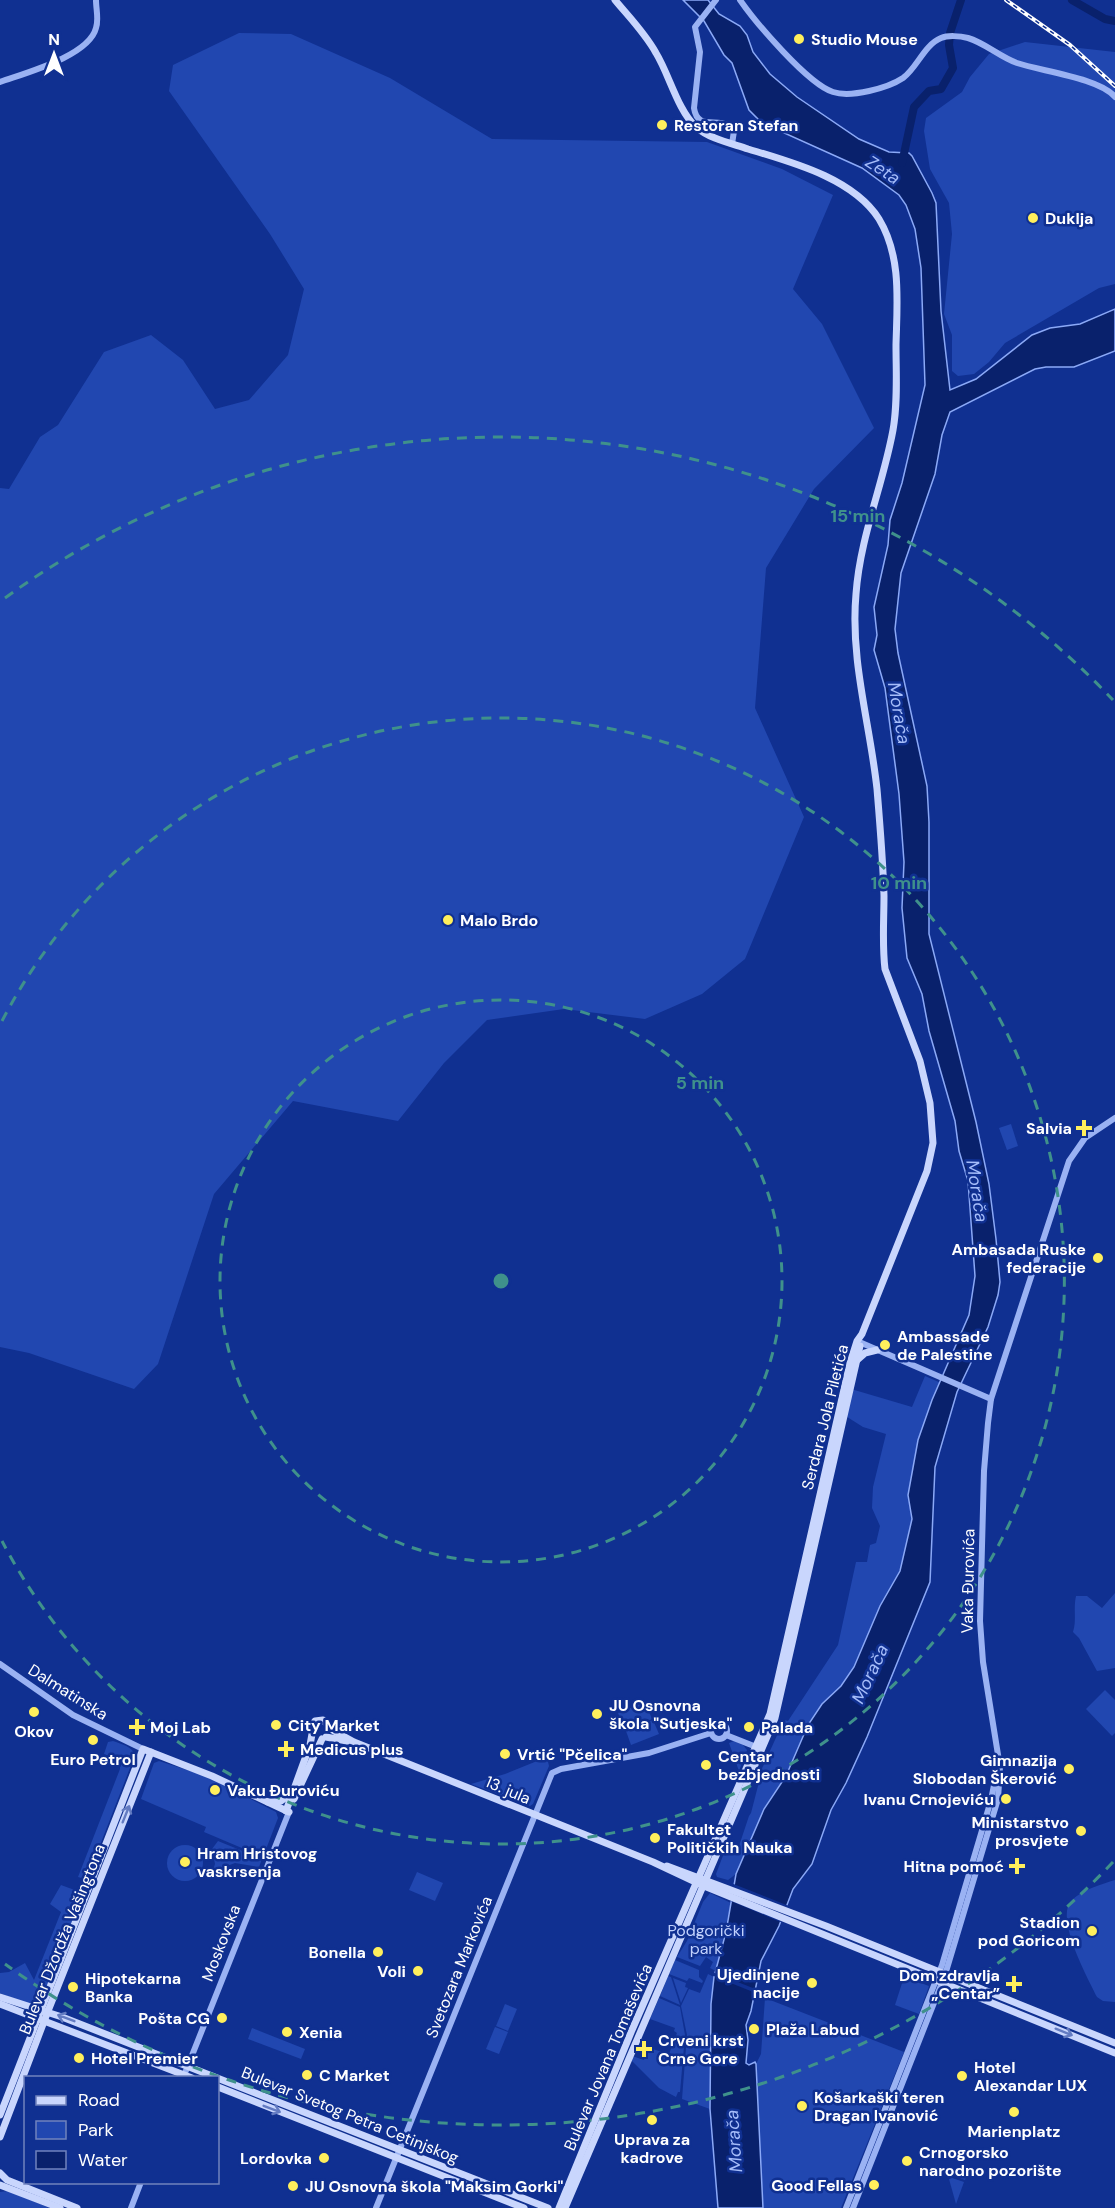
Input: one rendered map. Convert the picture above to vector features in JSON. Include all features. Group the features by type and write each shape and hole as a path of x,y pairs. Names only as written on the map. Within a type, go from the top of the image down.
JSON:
{"main road":[{"name":"Serdara Jola Piletića","path":"615,0 652,46 690,120 704,132 831,179 857,194 875,213 884,228 893,252 896,272 895,415 892,437 866,530 859,565 855,601 855,638 858,673 877,792 883,880 885,970 915,1045 929,1095 934,1135 927,1171 860,1339 825,1474 777,1687 759,1747"},
{"path":"854,1361 866,1353 877,1350"},
{"name":"Serdara Jola Piletića","path":"701,1881 779,1705 854,1361"},
{"path":"318,1720 326,1720 330,1728 352,1742 312,1734 312,1725 318,1720"},
{"path":"324,1738 330,1733 330,1728"},
{"name":"Moskovska","path":"287,1814 312,1734"},
{"name":"Moskovska","path":"287,1814 324,1738"},
{"name":"13. jula","path":"352,1742 941,1977"},
{"name":"Dalmatinska","path":"147,1750 212,1776 287,1814"},
{"name":"Bulevar Džordža Vašingtona","path":"0,2115 45,2010 147,1750"},
{"path":"266,1802 280,1801 292,1792"},
{"name":"Bulevar Jovana Tomaševića","path":"559,2208 701,1881"},
{"name":"Bulevar Jovana Tomaševića","path":"565,2208 701,1881"},
{"path":"941,1977 1115,2043"},
{"path":"941,1977 1115,2053"},
{"name":"Bulevar Svetog Petra Cetinjskog","path":"0,1997 45,2010 216,2076"},
{"path":"0,2004 183,2076"},
{"name":"Bulevar Džordža Vašingtona","path":"0,2137 41,2019"},
{"name":"Bulevar Svetog Petra Cetinjskog","path":"219,2077 548,2208"},
{"name":"Bulevar Svetog Petra Cetinjskog","path":"219,2087 524,2208"},
{"path":"0,2173 7,2180 77,2208"},
{"path":"0,2185 60,2208"}],"street":[{"path":"0,82 64,58 91,38 97,25 96,0"},
{"path":"716,0 696,23 694,30 700,52 694,108 696,116 704,123 724,123 731,129 729,140"},
{"path":"740,0 762,28 815,80 824,88 842,94 892,84 907,75 931,46 944,37 956,37 974,41 1017,64 1101,87 1115,96"},
{"name":"Vaka Đurovića","path":"941,1977 991,1800 999,1761 984,1671 980,1621 984,1471 991,1399 1069,1161 1082,1142 1115,1118"},
{"path":"860,1339 877,1350 991,1399"},
{"name":"Dalmatinska","path":"0,1664 73,1715 147,1750"},
{"path":"726,1735 726,1726 721,1723 712,1726 711,1733 720,1739 731,1735 759,1747"},
{"name":"Svetozara Markovića","path":"376,2208 533,1815 552,1773 556,1770 649,1753 711,1733"},
{"name":"Moskovska","path":"183,2076 287,1814"},
{"path":"846,2208 941,1977"},
{"path":"853,2208 941,1977"},
{"path":"131,2208 140,2184"}],"green space":[{"path":"239,33 291,34 390,78 492,139 707,142 782,169 833,195 793,289 822,324 874,428 814,489 766,568 755,708 804,817 745,959 702,994 645,1019 564,1009 487,1020 444,1063 398,1121 293,1101 214,1194 158,1364 134,1389 29,1353 0,1347 0,488 9,489 40,437 58,425 104,352 151,335 183,360 215,409 249,400 288,355 304,289 270,234 169,91 173,65"},
{"name":"Duklja","path":"1025,42 1115,52 1115,284 1099,288 1005,343 989,362 974,374 958,376 952,371 952,335 944,314 952,234 949,203 930,169 924,131 926,118 962,92 970,77 989,54"},
{"path":"1011,1124 1018,1146 1007,1150 999,1128"},
{"path":"925,1376 941,1383 932,1400 918,1440 908,1494 912,1519 900,1571 880,1606 854,1667 808,1725 786,1776 764,1809 736,1874 728,1880 717,1877 724,1853 730,1855 737,1852 751,1813 759,1775 784,1720 788,1721 838,1645 856,1562 867,1562 870,1545 876,1543 880,1526 872,1508 873,1487 886,1434 863,1427 844,1415 851,1389 912,1407"},
{"path":"1115,1593 1115,1668 1097,1671 1079,1638 1073,1632 1076,1596 1087,1596 1102,1608"},
{"path":"1105,1690 1115,1700 1115,1733 1112,1736 1086,1709"},
{"path":"645,1702 652,1719 625,1730 618,1713"},
{"path":"653,1720 659,1734 631,1745 626,1731"},
{"path":"113,1741 129,1747 135,1755 85,1879 78,1877 120,1769 120,1764 116,1759 104,1754 108,1742"},
{"path":"734,1741 743,1745 747,1750 739,1771 729,1743"},
{"path":"547,1757 549,1766 533,1804 530,1806 471,1784 505,1774"},
{"path":"159,1761 203,1775 276,1812 278,1818 263,1857 204,1832 206,1827 141,1799 154,1763"},
{"path":"218,1841 262,1859 259,1867 235,1863 227,1866 218,1879 211,1876 215,1864 212,1849"},
{"path":"185,1845 198,1850 203,1863 198,1876 185,1881 172,1876 167,1863 172,1850"},
{"path":"417,1872 443,1883 435,1901 409,1890"},
{"name":"Stadion pod Goricom","path":"1115,1880 1115,2002 1103,2001 1097,1997 1074,1948 1067,1920 1068,1908 1076,1896"},
{"path":"61,1885 80,1892 81,1898 42,2000 29,2005 0,1993 0,1973 9,1972 25,1963 34,1980 61,1912 50,1904"},
{"name":"Podgorički park","path":"710,1893 731,1903 716,1971 710,1968 713,1962 706,1957 700,1966 677,1957 687,1941 703,1902"},
{"path":"675,1960 699,1970 702,1983 689,1978 687,1981 669,1974"},
{"name":"Podgorički park","path":"708,1974 714,1977 711,2004 710,2109 682,2099 687,2035 681,2006 689,1989 700,1993"},
{"path":"668,1976 671,1977 680,2005 660,1996"},
{"path":"904,1977 929,1986 919,2014 895,2005"},
{"path":"673,1978 686,1983 685,1987 688,1988 681,2003"},
{"name":"Podgorički park","path":"659,1998 680,2007 685,2035 680,2092 676,2097 659,2088 631,2060 632,2056 644,2060 649,2048 669,2054 677,2033 674,2031 675,2028 650,2019"},
{"path":"765,1998 904,2052 841,2208 763,2208 755,2078 756,2064 761,2054"},
{"path":"505,2004 517,2009 508,2031 496,2026"},
{"path":"495,2027 508,2032 499,2054 486,2049"},
{"path":"252,2028 305,2049 301,2059 248,2039"},
{"path":"959,2167 970,2167 965,2180 952,2175"},
{"path":"949,2179 964,2182 956,2204"},
{"path":"8,2191 50,2208 0,2208 0,2192"}],"water":[{"path":"683,0 708,0 719,14 740,26 747,35 753,52 770,74 797,97 859,139 889,152 909,153 912,156 936,203 941,311 950,390 976,379 1032,335 1050,328 1080,324 1115,309 1115,351 1074,367 1035,369 950,412 942,435 935,474 901,573 895,629 898,653 927,786 929,934 976,1122 989,1184 1000,1282 988,1327 957,1392 935,1467 930,1582 867,1737 831,1810 812,1864 793,1889 779,1926 761,1961 746,2025 748,2040 746,2063 749,2065 755,2062 756,2064 763,2208 718,2208 710,2109 711,2004 714,1977 726,1932 736,1874 764,1809 786,1776 808,1725 822,1704 841,1686 854,1667 880,1606 900,1571 912,1519 908,1495 918,1440 932,1400 969,1315 975,1276 968,1181 959,1151 955,1121 929,1031 922,994 907,958 902,908 904,862 899,794 885,688 874,650 877,635 874,607 888,545 890,520 902,483 925,385 921,268 915,229 906,205 899,195 862,168 762,123 749,110 732,63 724,55 704,21"}],"pier":[{"path":"731,1883 789,1906 783,1923 728,1900"},
{"path":"712,1972 758,1990 758,1994 711,1975"}],"waterway":[{"name":"Zeta","path":"902,163 914,107 929,91 941,89 953,68 949,45 950,33 961,0"},
{"path":"1072,0 1105,19 1115,21"}],"railway":[{"path":"1006,0 1070,45 1115,86"}],"place":[{"name":"Studio Mouse","path":"799,39"},
{"name":"Restoran Stefan","path":"662,125"},
{"name":"Duklja","path":"1033,218"},
{"name":"Malo Brdo","path":"448,920"},
{"name":"Salvia","path":"1084,1128"},
{"name":"Ambasada Ruske federacije","path":"1098,1258"},
{"name":"Ambassade de Palestine","path":"885,1345"},
{"name":"Okov","path":"34,1712"},
{"name":"JU Osnovna škola \"Sutjeska\"","path":"597,1714"},
{"name":"City Market","path":"276,1725"},
{"name":"Moj Lab","path":"137,1727"},
{"name":"Palada","path":"749,1727"},
{"name":"Euro Petrol","path":"93,1740"},
{"name":"Medicus plus","path":"286,1749"},
{"name":"Vrtić \"Pčelica\"","path":"505,1754"},
{"name":"Centar bezbjednosti","path":"706,1765"},
{"name":"Gimnazija Slobodan Škerović","path":"1069,1769"},
{"name":"Vaku Đuroviću","path":"215,1790"},
{"name":"Ivanu Crnojeviću","path":"1006,1799"},
{"name":"Ministarstvo prosvjete","path":"1081,1831"},
{"name":"Fakultet Političkih Nauka","path":"655,1838"},
{"name":"Hram Hristovog vaskrsenja","path":"185,1862"},
{"name":"Hitna pomoć","path":"1017,1866"},
{"name":"Stadion pod Goricom","path":"1092,1931"},
{"name":"Bonella","path":"378,1952"},
{"name":"Voli","path":"418,1971"},
{"name":"Ujedinjene nacije","path":"812,1983"},
{"name":"Dom zdravlja „Centar”","path":"1014,1984"},
{"name":"Hipotekarna Banka","path":"73,1987"},
{"name":"Pošta CG","path":"222,2018"},
{"name":"Plaža Labud","path":"754,2029"},
{"name":"Xenia","path":"287,2032"},
{"name":"Crveni krst Crne Gore","path":"644,2049"},
{"name":"Hotel Premier","path":"79,2058"},
{"name":"C Market","path":"307,2075"},
{"name":"Hotel Alexandar LUX","path":"962,2076"},
{"name":"Košarkaški teren Dragan Ivanović","path":"802,2106"},
{"name":"Marienplatz","path":"1014,2112"},
{"name":"Uprava za kadrove","path":"652,2120"},
{"name":"Lordovka","path":"324,2158"},
{"name":"Crnogorsko narodno pozorište","path":"907,2161"},
{"name":"Good Fellas","path":"874,2185"},
{"name":"JU Osnovna škola \"Maksim Gorki\"","path":"293,2186"}],"water label":[{"name":"Morača","path":"899,713"},
{"name":"Morača","path":"977,1191"},
{"name":"Morača","path":"870,1674"},
{"name":"Morača","path":"734,2141"}]}
